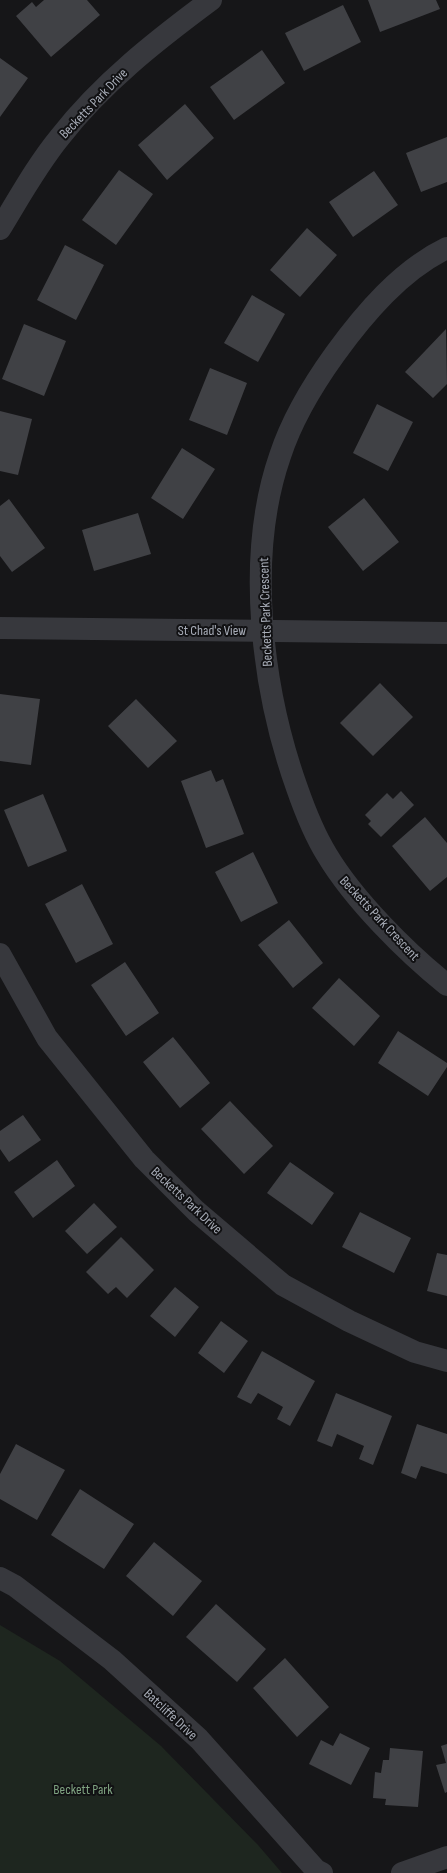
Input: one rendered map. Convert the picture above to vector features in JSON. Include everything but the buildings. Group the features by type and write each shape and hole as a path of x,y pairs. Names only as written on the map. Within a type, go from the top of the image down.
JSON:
{"street":[{"name":"Becketts Park Drive","path":"0,229 60,137 102,90 159,39 211,0"},
{"name":"Becketts Park Crescent","path":"447,248 437,253 409,273 387,292 355,326 324,368 299,409 279,457 269,498 264,534 261,583 263,630 269,687 284,752 307,815 326,854 345,883 372,913 426,967 447,985"},
{"name":"St Chad's View","path":"0,628 447,633"},
{"name":"Becketts Park Drive","path":"0,954 48,1038 144,1159 196,1211 283,1285 349,1321 415,1352 447,1361"},
{"name":"Batcliffe Drive","path":"0,1578 15,1586 112,1660 199,1739 267,1817 316,1870 322,1873"},
{"path":"402,1873 447,1857"}],"green space":[{"name":"Beckett Park","path":"0,1625 60,1661 161,1746 258,1845 282,1873 0,1873"}]}
